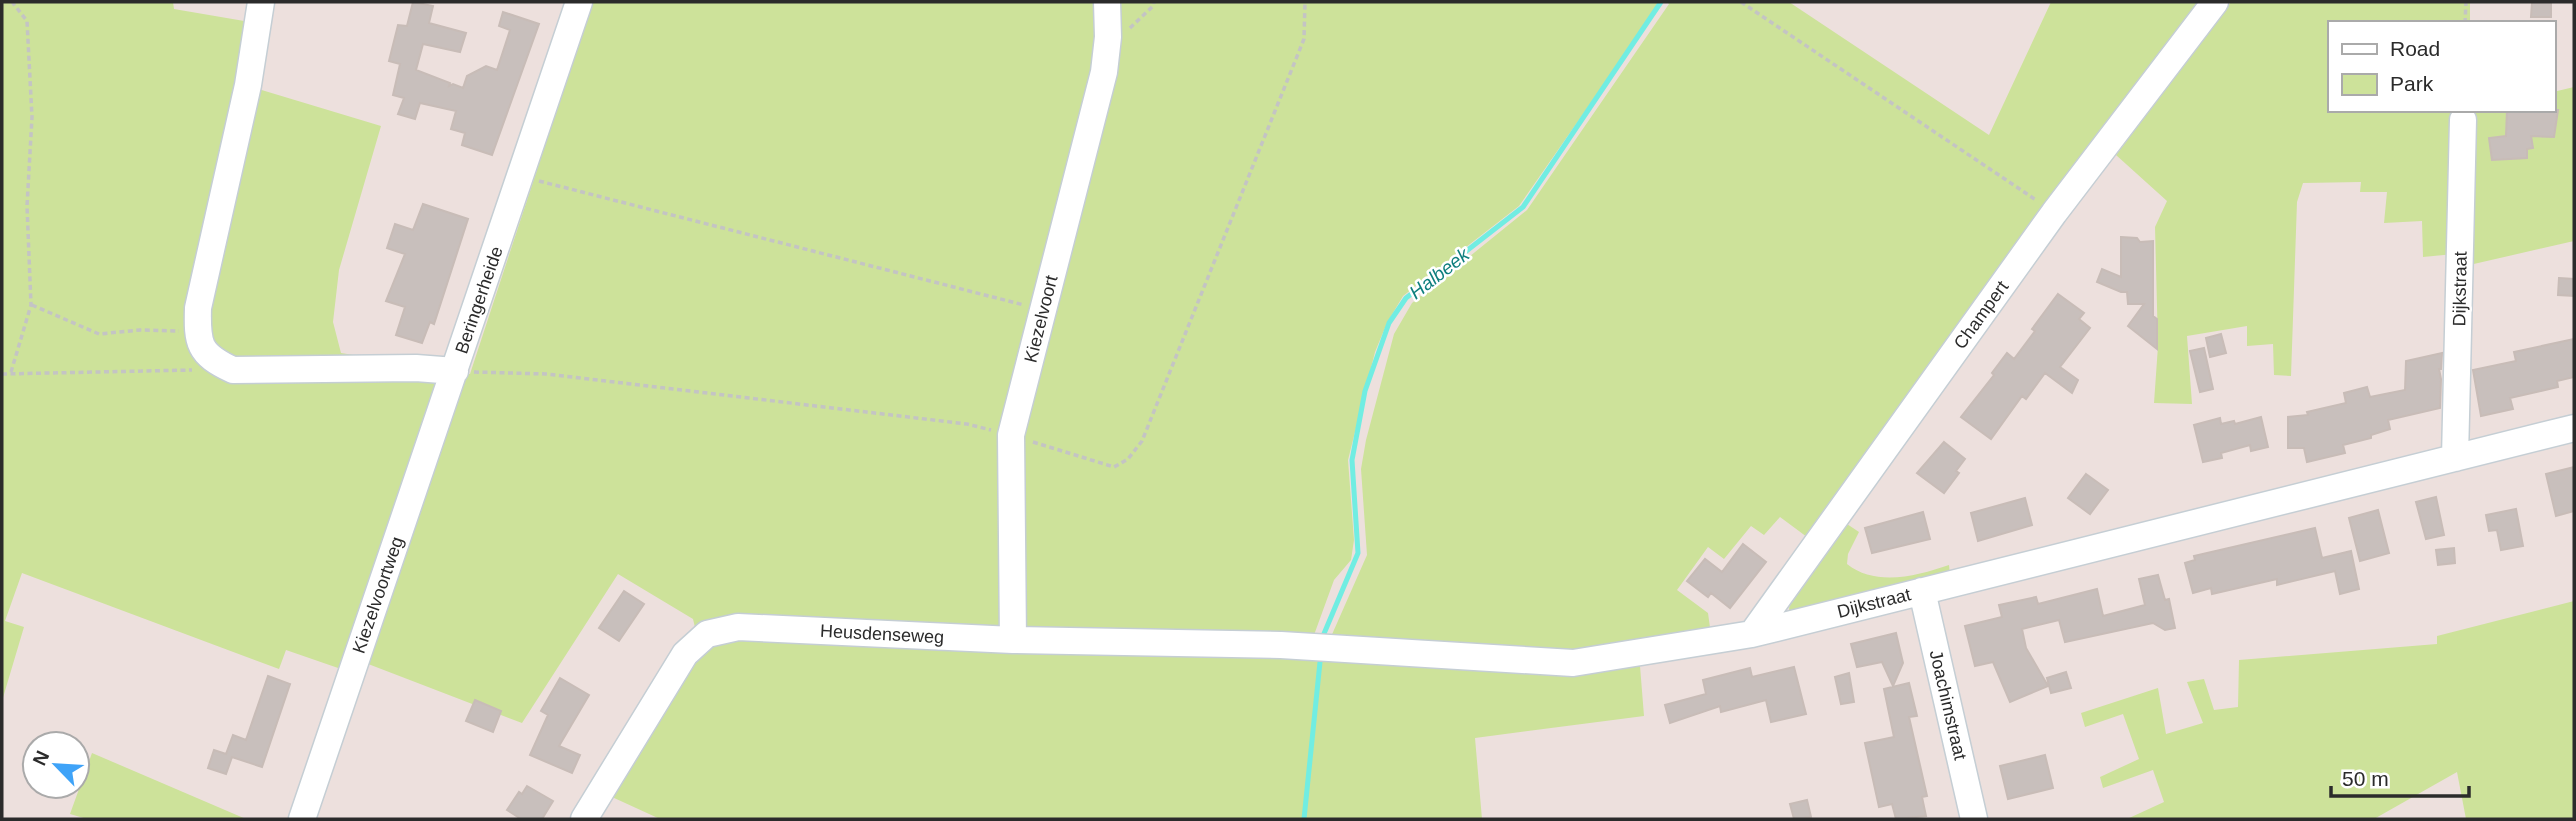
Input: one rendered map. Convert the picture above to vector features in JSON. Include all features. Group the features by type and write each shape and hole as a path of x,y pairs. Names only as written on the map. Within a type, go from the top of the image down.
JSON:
{"street":[{"path":"217,362 202,348 197,337 198,308 248,85 261,2"},
{"name":"Beringerheide","path":"217,362 233,370 416,368 455,371 579,2"},
{"name":"Kiezelvoort","path":"1013,640 1011,435 1104,72 1108,37 1107,2"},
{"name":"Champert","path":"1752,634 2054,213 2215,2"},
{"name":"Dijkstraat","path":"2455,458 2463,120"},
{"name":"Kiezelvoortweg","path":"302,819 455,371"},
{"name":"Dijkstraat","path":"1281,645 1573,663 1752,634 2574,428"},
{"name":"Joachimstraat","path":"1922,591 1974,819"},
{"name":"Heusdenseweg","path":"584,819 685,654 708,634 738,628 1013,640 1281,645"}],"path":[{"path":"11,372 31,305 27,206 32,117 27,21 12,2"},
{"path":"1108,37 1135,26 1154,2"},
{"path":"455,371 561,376 967,424 1114,467 1128,459 1142,442 1304,39 1305,2"},
{"path":"1741,2 1954,143 2054,213"},
{"path":"2465,21 2466,2"},
{"path":"520,177 1043,310"},
{"path":"31,305 99,334 175,330 197,337"},
{"path":"2,374 198,370 217,362"}],"green space":[{"path":"2,2 173,2 174,9 250,22 255,88 381,126 339,270 333,322 341,353 470,374 592,2 1661,2 1519,206 1403,296 1387,323 1375,352 1348,460 1354,540 1351,560 1334,580 1314,635 1330,639 1367,555 1361,469 1394,334 1412,303 1527,210 1669,4 1667,2 1789,2 1989,135 2051,2 2203,2 1807,537 1780,517 1764,535 1751,526 1724,559 1708,547 1677,590 1708,613 1711,635 1610,670 1640,666 1644,716 1475,738 1482,819 660,819 612,797 700,648 693,619 618,574 522,723 350,657 341,669 286,650 279,669 22,573 5,621 24,627 2,701"},
{"path":"2231,2 2470,2 2470,21 2328,21 2328,112 2555,112 2555,92 2574,87 2574,241 2465,266 2454,254 2423,257 2422,221 2384,223 2387,192 2360,192 2361,182 2303,183 2297,202 2291,376 2274,375 2273,344 2247,346 2247,326 2187,336 2192,404 2154,403 2158,346 2155,227 2167,201 2116,155"},
{"path":"1844,522 1859,532 1848,554 1847,564 1858,571 1897,577 1924,573 1949,565 1950,575 1789,614 1794,593"},
{"path":"2574,601 2574,819 2466,819 2457,772 2374,819 2127,819 2164,802 2153,770 2103,788 2100,777 2139,759 2123,714 2085,727 2081,713 2158,688 2166,734 2203,723 2187,682 2204,679 2214,710 2238,707 2239,660 2437,644 2437,636"},
{"path":"92,753 246,819 87,819 70,814 75,800 91,800"}],"building":[{"path":"413,2 433,6 429,23 466,33 460,52 423,44 416,70 450,83 449,86 453,84 463,88 467,76 486,66 497,70 510,30 499,26 503,12 539,24 492,155 462,145 465,133 451,129 456,111 420,103 415,119 398,114 404,98 393,95 400,64 389,61 398,25 407,26"},
{"path":"2532,2 2551,2 2551,17 2531,17"},
{"path":"2558,110 2554,137 2531,136 2533,148 2527,149 2527,158 2492,160 2489,138 2506,136 2507,112"},
{"path":"423,204 468,219 434,324 430,322 422,343 396,335 405,307 386,301 405,254 387,248 395,224 413,230"},
{"path":"2121,237 2137,238 2140,242 2153,241 2153,316 2157,319 2157,349 2128,326 2144,304 2128,304 2127,292 2097,282 2102,269 2121,277"},
{"path":"2559,278 2574,279 2574,296 2558,295"},
{"path":"2058,294 2084,313 2079,319 2090,328 2060,367 2078,380 2072,393 2045,373 2026,399 2022,396 1991,439 1961,417 1994,375 1992,373 2007,353 2014,359"},
{"path":"2221,334 2226,353 2210,357 2206,338"},
{"path":"2574,339 2574,377 2557,381 2558,387 2510,398 2513,409 2481,416 2473,370 2516,361 2514,352"},
{"path":"2204,348 2213,389 2200,392 2190,351"},
{"path":"2442,353 2439,369 2440,408 2388,420 2390,429 2371,435 2371,438 2343,445 2345,453 2307,462 2304,448 2288,448 2288,417 2308,415 2307,412 2346,403 2344,393 2367,387 2370,397 2405,390 2406,361"},
{"path":"2261,417 2268,447 2251,451 2250,445 2221,453 2222,458 2203,462 2194,425 2220,418 2221,424 2234,421 2235,424"},
{"path":"1944,442 1965,459 1956,471 1959,473 1944,493 1917,473"},
{"path":"2574,467 2574,511 2556,516 2546,474"},
{"path":"2086,474 2108,490 2090,514 2068,498"},
{"path":"2436,497 2444,535 2426,539 2416,502"},
{"path":"2025,498 2032,525 1978,541 1971,513"},
{"path":"2516,509 2523,546 2501,550 2497,530 2489,531 2486,515"},
{"path":"2378,510 2389,553 2360,561 2349,518"},
{"path":"1923,512 1930,539 1872,553 1865,528"},
{"path":"2315,528 2322,558 2351,551 2359,589 2340,594 2335,571 2277,585 2277,579 2212,594 2211,588 2193,593 2185,563 2195,560 2194,556"},
{"path":"1743,544 1766,562 1730,608 1711,593 1708,597 1687,581 1705,559 1722,572"},
{"path":"2454,548 2455,563 2438,565 2436,550"},
{"path":"2158,575 2165,600 2169,599 2175,628 2165,630 2153,623 2065,642 2059,620 2022,629 2026,648 2048,686 2010,702 1993,662 1975,666 1965,626 2002,617 1999,605 2036,597 2038,604 2097,589 2103,616 2145,605 2139,579"},
{"path":"624,591 644,604 619,641 599,628"},
{"path":"1896,633 1903,663 1893,686 1882,662 1857,667 1851,644"},
{"path":"1794,667 1806,714 1771,722 1766,700 1721,712 1720,706 1670,723 1665,705 1706,694 1703,680 1750,668 1752,677"},
{"path":"2066,672 2071,688 2051,693 2047,678"},
{"path":"1849,673 1854,702 1841,704 1835,677"},
{"path":"268,676 290,684 262,767 232,757 226,774 208,768 214,750 226,754 233,735 246,740"},
{"path":"560,678 589,695 559,746 580,755 572,773 530,755 548,715 541,711"},
{"path":"1909,683 1917,716 1909,717 1927,796 1922,797 1926,816 1896,819 1892,804 1879,807 1865,743 1894,737 1884,689"},
{"path":"475,700 501,711 493,732 466,721"},
{"path":"2045,755 2053,788 2008,799 2000,766"},
{"path":"527,786 553,801 542,819 521,819 507,810 519,792 522,794"},
{"path":"1807,800 1811,817 1794,819 1790,804"}],"waterway":[{"name":"Halbeek","path":"1323,636 1358,553 1352,460 1365,391 1389,323 1406,298 1523,207 1661,2"},
{"name":"Halbeek","path":"1304,819 1320,662"}]}
